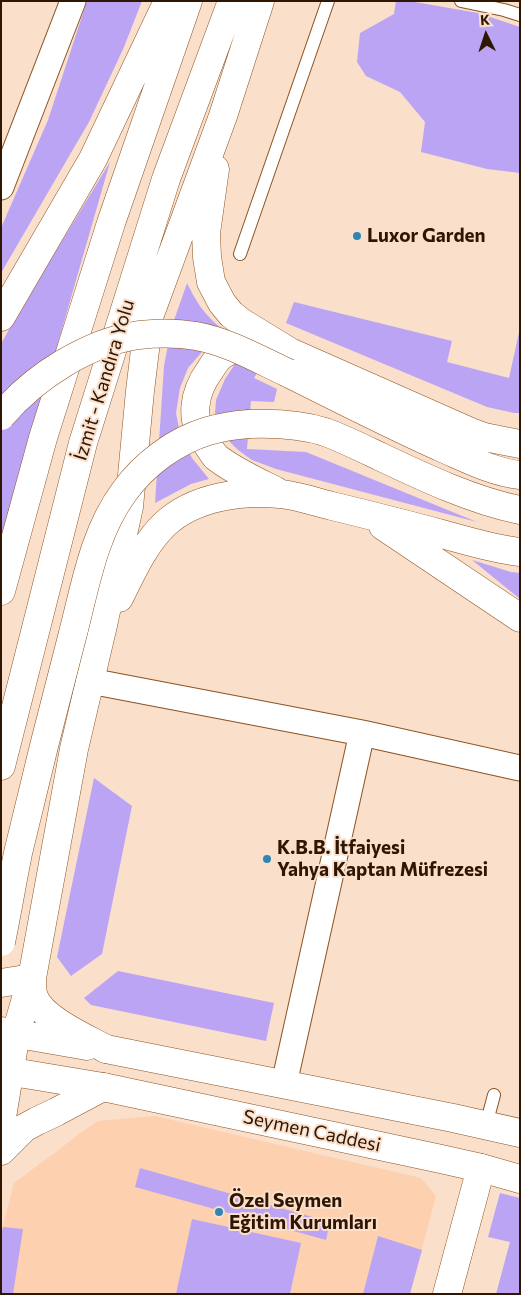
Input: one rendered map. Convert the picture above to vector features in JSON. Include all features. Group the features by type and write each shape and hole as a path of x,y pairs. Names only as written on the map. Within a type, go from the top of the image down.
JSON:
{"main road":[{"path":"1,317 93,159 168,1"},
{"name":"İzmit - Kandıra Yolu","path":"1,592 43,438 111,223 188,1"},
{"name":"İzmit - Kandıra Yolu","path":"1,766 83,443 166,178 232,1"},
{"path":"1,1124 8,1032 32,978 74,749 104,625 129,507 149,317 223,116 260,1"},
{"path":"223,116 206,232 211,282 222,303 231,314 289,362"},
{"path":"1,416 38,380 76,356 120,339 139,335 178,334 196,336 289,362 484,437 520,444"},
{"path":"281,494 241,473 216,456 203,439 196,422 194,409 201,384 216,360 240,347 258,345 419,437 474,462 500,471 520,475"},
{"path":"1,942 18,855 94,552 106,521 124,492 134,479 162,454 182,442 225,427 270,423 291,425 323,432 343,439 402,467 473,497 520,510"},
{"path":"104,625 145,549 166,524 176,516 197,505 212,500 250,493 281,494 520,552"},
{"path":"363,513 520,618"},
{"path":"1,983 32,978"},
{"path":"32,978 33,996 41,1008 56,1021 106,1050"},
{"path":"8,1032 284,1084 520,1133"},
{"name":"Seymen Caddesi","path":"5,1070 103,1087 481,1168 520,1179"},
{"path":"1,1151 24,1128 103,1087"},
{"path":"447,1294 481,1168"}],"street":[{"path":"1,187 73,1"},
{"path":"90,681 362,733 520,768"},
{"path":"284,1084 362,733"}],"lane":[{"path":"240,254 328,1"},
{"path":"461,1 520,15"},
{"path":"486,1125 494,1095"}],"shaded area":[{"path":"87,1 142,1 124,47 89,122 1,273 1,228 48,120"},
{"path":"396,1 409,1 478,13 520,27 520,173 487,169 421,152 425,122 400,92 366,76 357,62 360,33 394,14"},
{"path":"110,162 1,541 1,344"},
{"path":"187,283 202,308 222,329 188,368 180,388 176,413 180,433 192,458 209,479 191,484 155,503 164,366 171,329"},
{"path":"294,302 452,341 447,362 509,378 520,328 520,413 487,407 286,323"},
{"path":"270,353 254,378 277,389 274,402 251,401 247,449 306,452 477,522 276,469 252,460 238,450 223,435 215,413 216,400 225,379 237,361"},
{"path":"472,560 520,573 520,599"},
{"path":"94,778 132,806 102,954 71,976 57,957"},
{"path":"118,971 274,1003 266,1041 91,1005 84,998"},
{"name":"Özel Seymen Eğitim Kurumları","path":"155,1116 421,1178 436,1196 410,1294 1,1294 1,1234 14,1183 98,1121"},
{"path":"140,1168 330,1222 326,1240 135,1187"},
{"path":"500,1193 520,1198 520,1294 496,1294 510,1242 488,1237"},
{"path":"192,1219 301,1243 290,1294 176,1294"},
{"path":"3,1227 23,1229 13,1294 1,1294 1,1234"},
{"path":"378,1236 422,1250 410,1294 363,1294"}],"place":[{"name":"Luxor Garden","path":"357,236"},
{"name":"K.B.B. İtfaiyesi Yahya Kaptan Müfrezesi","path":"267,859"},
{"name":"Özel Seymen Eğitim Kurumları","path":"219,1212"}]}
